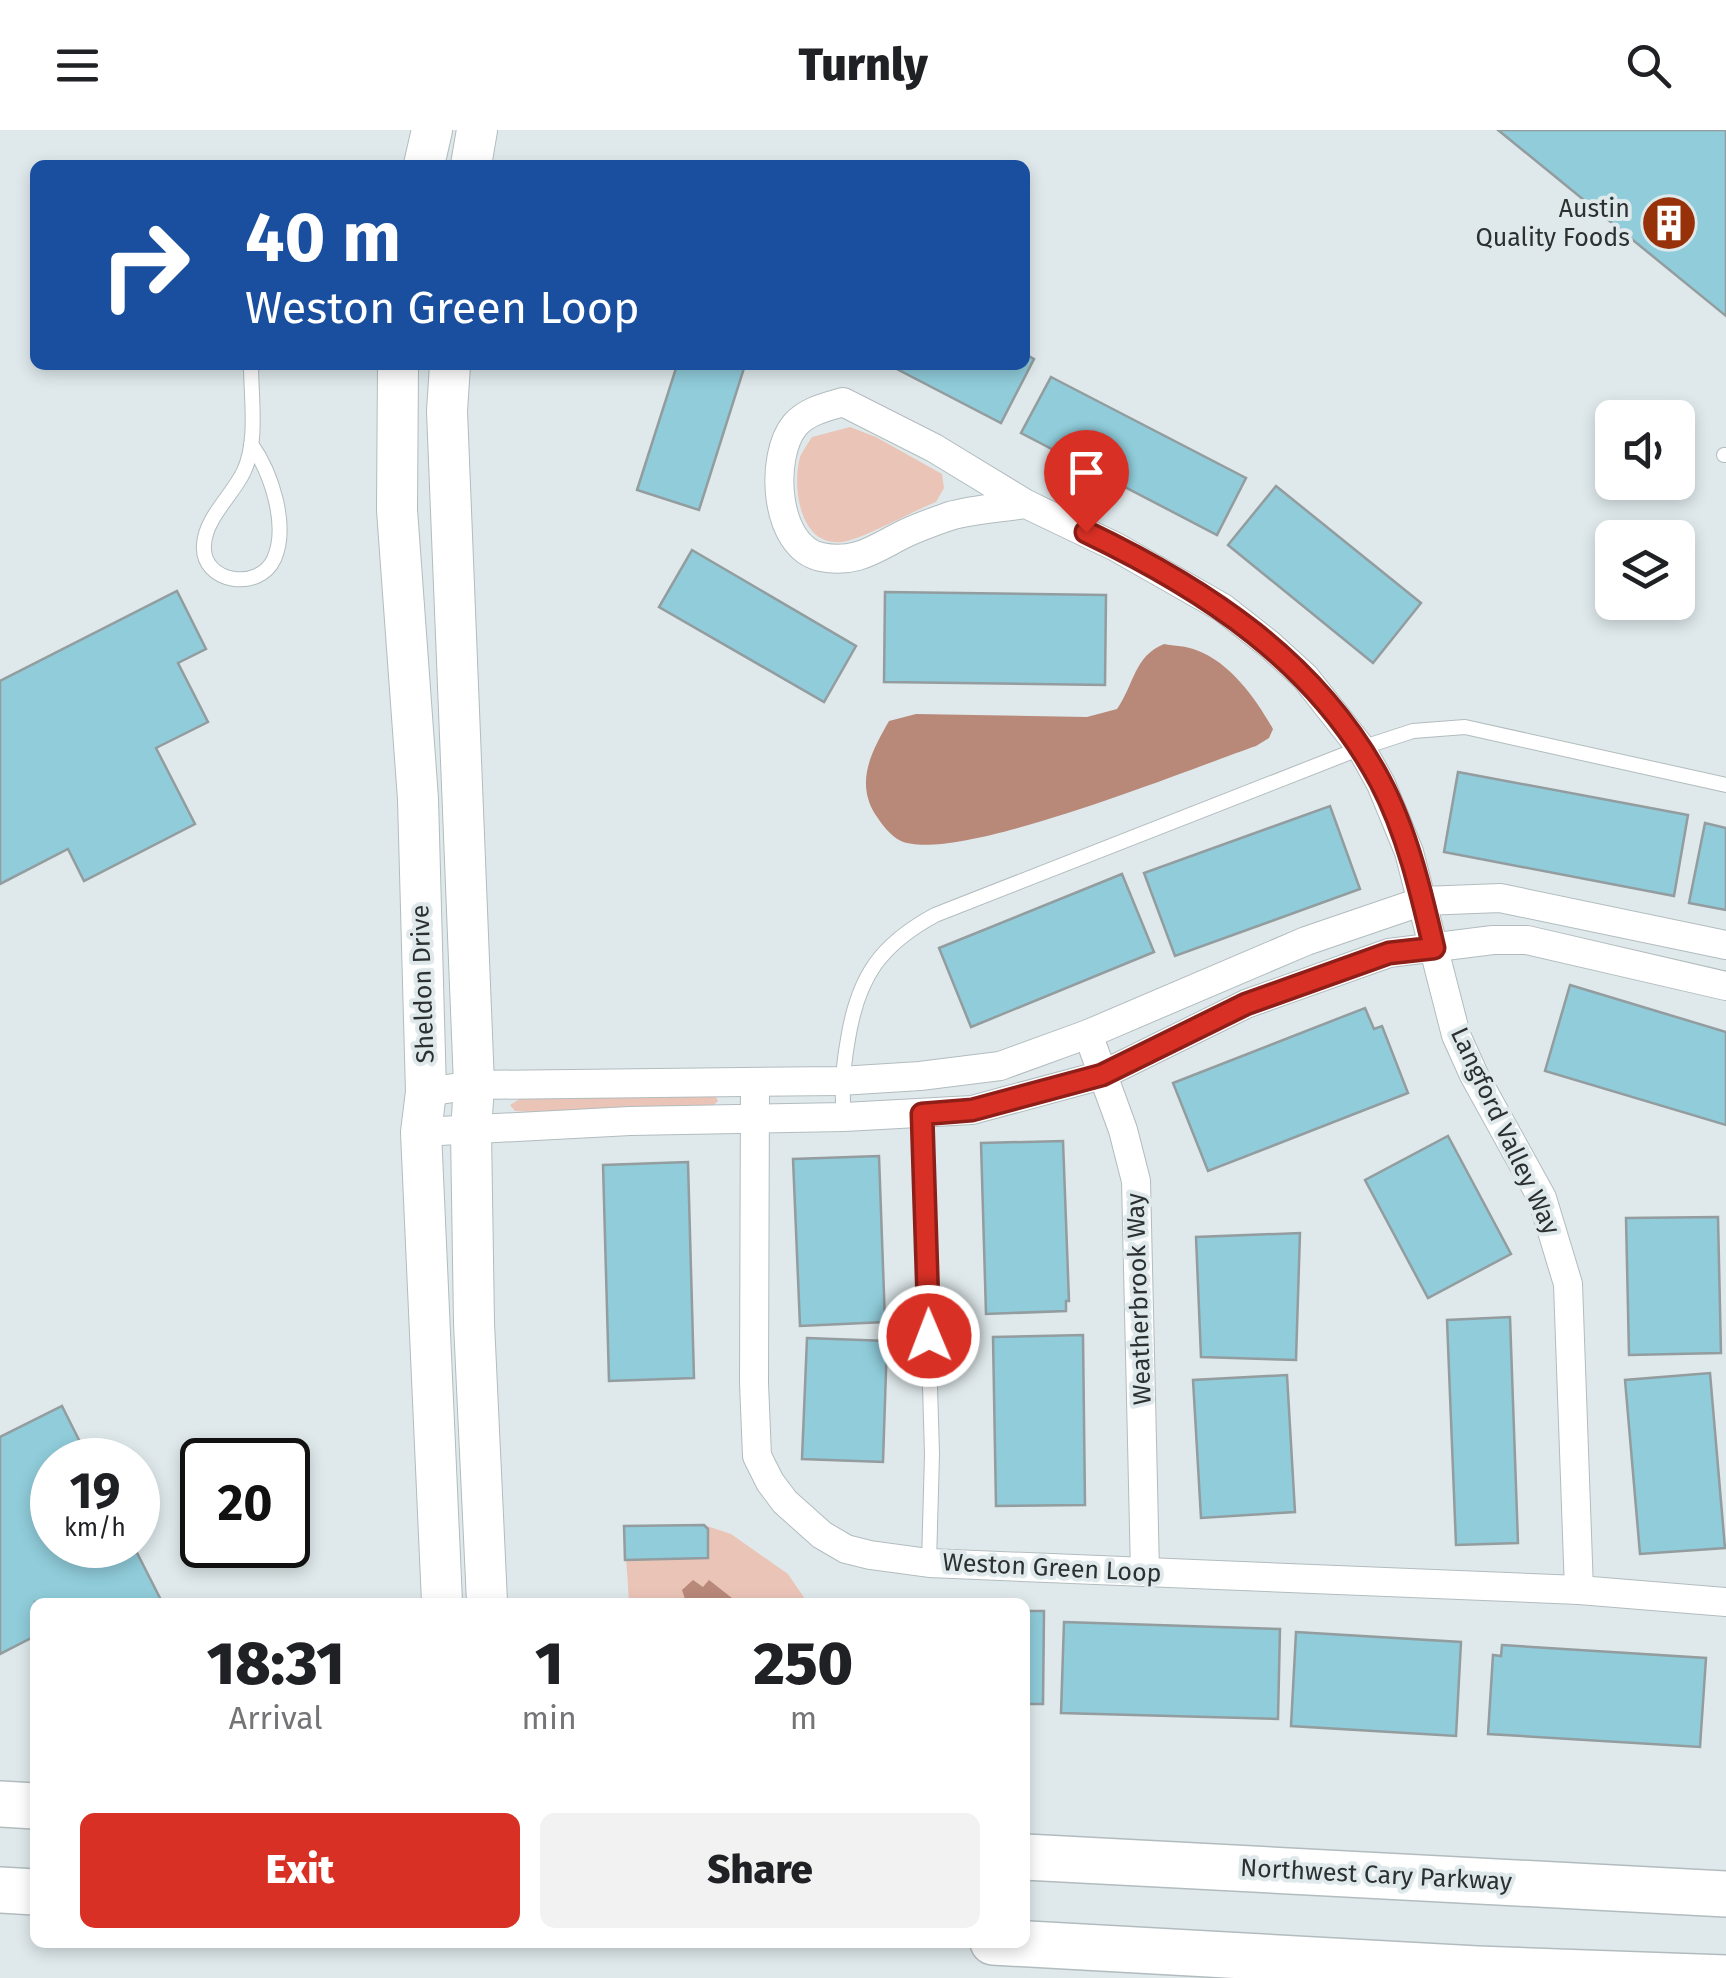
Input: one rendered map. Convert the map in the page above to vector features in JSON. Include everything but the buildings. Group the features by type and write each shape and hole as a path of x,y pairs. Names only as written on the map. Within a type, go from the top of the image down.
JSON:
{"main road":[{"path":"0,1804 30,1806"},
{"name":"Northwest Cary Parkway","path":"1030,1858 1726,1894"},
{"path":"0,1890 30,1892"},
{"path":"1030,1944 1477,1969 1726,1978"}],"street":[{"path":"425,160 432,130"},
{"path":"471,160 477,130"},
{"name":"Sheldon Drive","path":"398,370 398,510 418,799 426,1092 421,1132 442,1598"},
{"name":"Sheldon Drive","path":"450,370 447,411 474,1085 474,1324 487,1598"},
{"name":"Langford Valley Way","path":"1026,504 954,515 903,534 865,556 844,560 817,557 798,544 786,524 779,469 784,443 797,422 814,410 843,402 934,448 1026,504 1116,547 1223,608 1305,677 1361,748 1399,825 1423,901 1456,1035 1542,1198 1568,1284 1579,1590"},
{"path":"426,1092 474,1085 840,1081 1000,1066 1088,1034 1348,925 1423,901 1500,898 1726,945"},
{"path":"421,1132 972,1110 1102,1075 1246,1004 1389,953 1493,940 1527,940 1726,986"},
{"name":"Weatherbrook Way","path":"1088,1034 1123,1130 1136,1181 1145,1572"},
{"name":"Weston Green Loop","path":"755,1083 757,1456 785,1502 822,1534 858,1552 929,1562 1579,1590 1726,1602"}],"lane":[{"path":"251,444 267,466 275,490 278,548 272,566 256,578 236,581 217,573 204,553 204,539 246,468 251,444 252,370"},
{"path":"844,1117 840,1081 853,1007 876,960 910,928 935,914 1361,748 1414,731 1465,728 1726,785"},
{"path":"922,1114 932,1454 929,1562"}],"shaded area":[{"path":"850,427 942,474 944,488 936,502 874,531 842,542 828,541 816,535 802,512 797,483 800,457 812,437"},
{"path":"1164,644 1196,650 1231,672 1273,729 1269,738 1075,811 970,839 929,845 901,841 875,814 866,778 872,755 889,721 916,714 1087,717 1117,709 1140,664"},
{"path":"715,1095 718,1101 708,1110 533,1112 515,1111 510,1105 523,1097"},
{"path":"704,1525 731,1534 788,1574 804,1598 629,1598 624,1526"},
{"path":"693,1580 703,1587 709,1580 732,1598 685,1598 682,1590"}],"place":[{"name":"Austin Quality Foods","path":"1669,223"}],"route":[{"path":"929,1336 922,1114 972,1110 1102,1075 1246,1004 1389,953 1434,948 1409,852 1381,784 1361,748 1305,677 1223,608 1086,532"}]}
